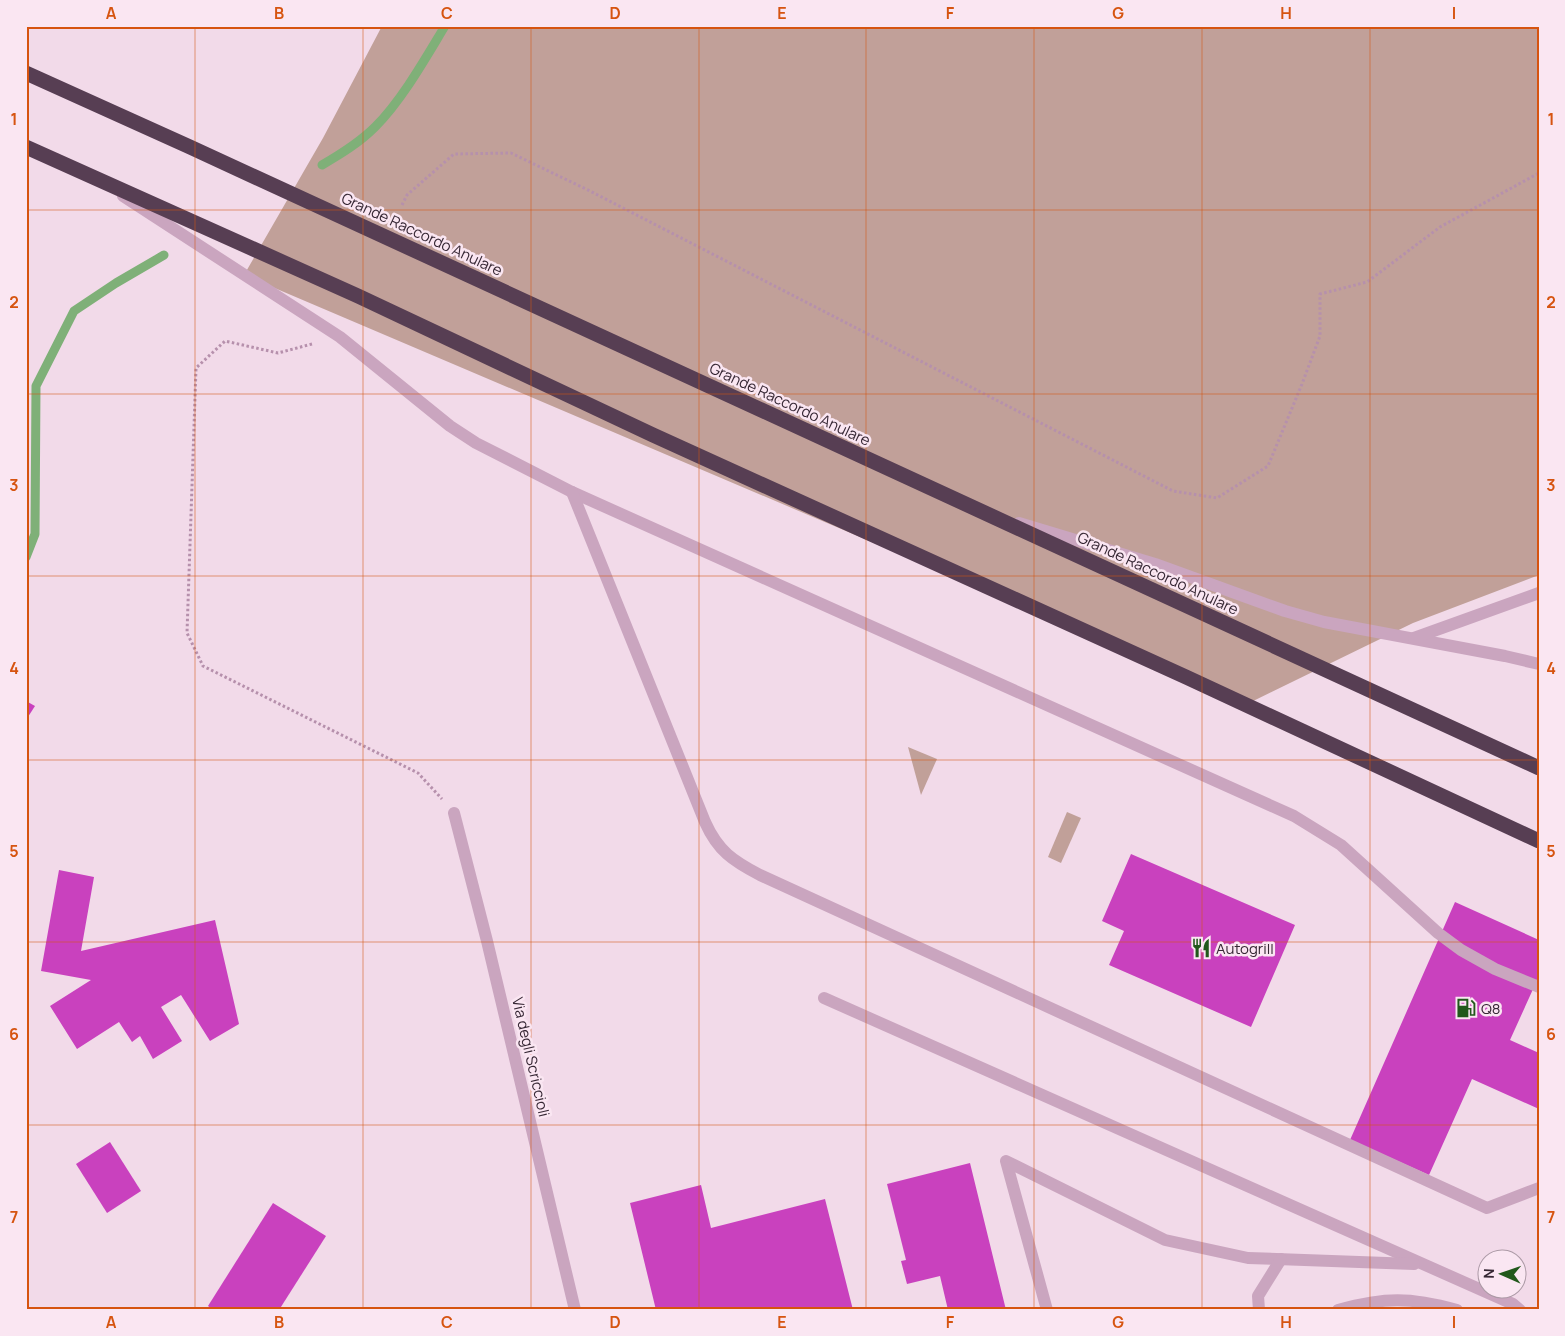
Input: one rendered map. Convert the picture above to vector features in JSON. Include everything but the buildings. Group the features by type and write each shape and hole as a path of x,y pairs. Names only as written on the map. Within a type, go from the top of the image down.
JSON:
{"highway":[{"name":"Grande Raccordo Anulare","path":"26,73 1539,768"},
{"path":"26,146 358,296 653,435 1539,841"}],"street":[{"path":"96,178 340,337 426,408 476,443 572,492 1294,816 1341,845 1438,933 1461,950 1496,969 1539,987"},
{"path":"572,492 705,822 716,844 735,861 760,875 1487,1208 1539,1188"},
{"path":"986,513 1155,564 1285,612 1324,622 1414,638 1539,664"},
{"path":"1414,638 1539,594"},
{"name":"Via degli Scriccioli","path":"454,813 487,941 575,1310"},
{"path":"824,998 1513,1304 1520,1310"},
{"path":"1047,1310 1006,1160 1165,1240 1248,1258 1422,1264"},
{"path":"1259,1310 1258,1296 1281,1259"},
{"path":"1338,1310 1384,1299 1430,1302 1457,1310"}],"path":[{"path":"402,205 407,195 454,154 511,153 599,196 1173,491 1218,498 1268,466 1320,336 1320,294 1367,282 1440,227 1539,173"},
{"path":"340,337 278,353 225,341 196,368 187,634 204,666 418,773 454,813"}],"shaded area":[{"path":"382,26 1539,26 1539,575 1413,623 1245,705 1128,651 244,275 323,138"},
{"path":"908,747 937,759 921,795"},
{"path":"1067,812 1081,818 1061,863 1048,857"}],"waterway":[{"path":"322,165 369,133 385,116 413,79 445,26"},
{"path":"26,557 35,534 36,386 74,311 116,283 164,255"}],"place":[{"name":"Autogrill","path":"1201,948"},
{"name":"Q8","path":"1466,1008"}]}
